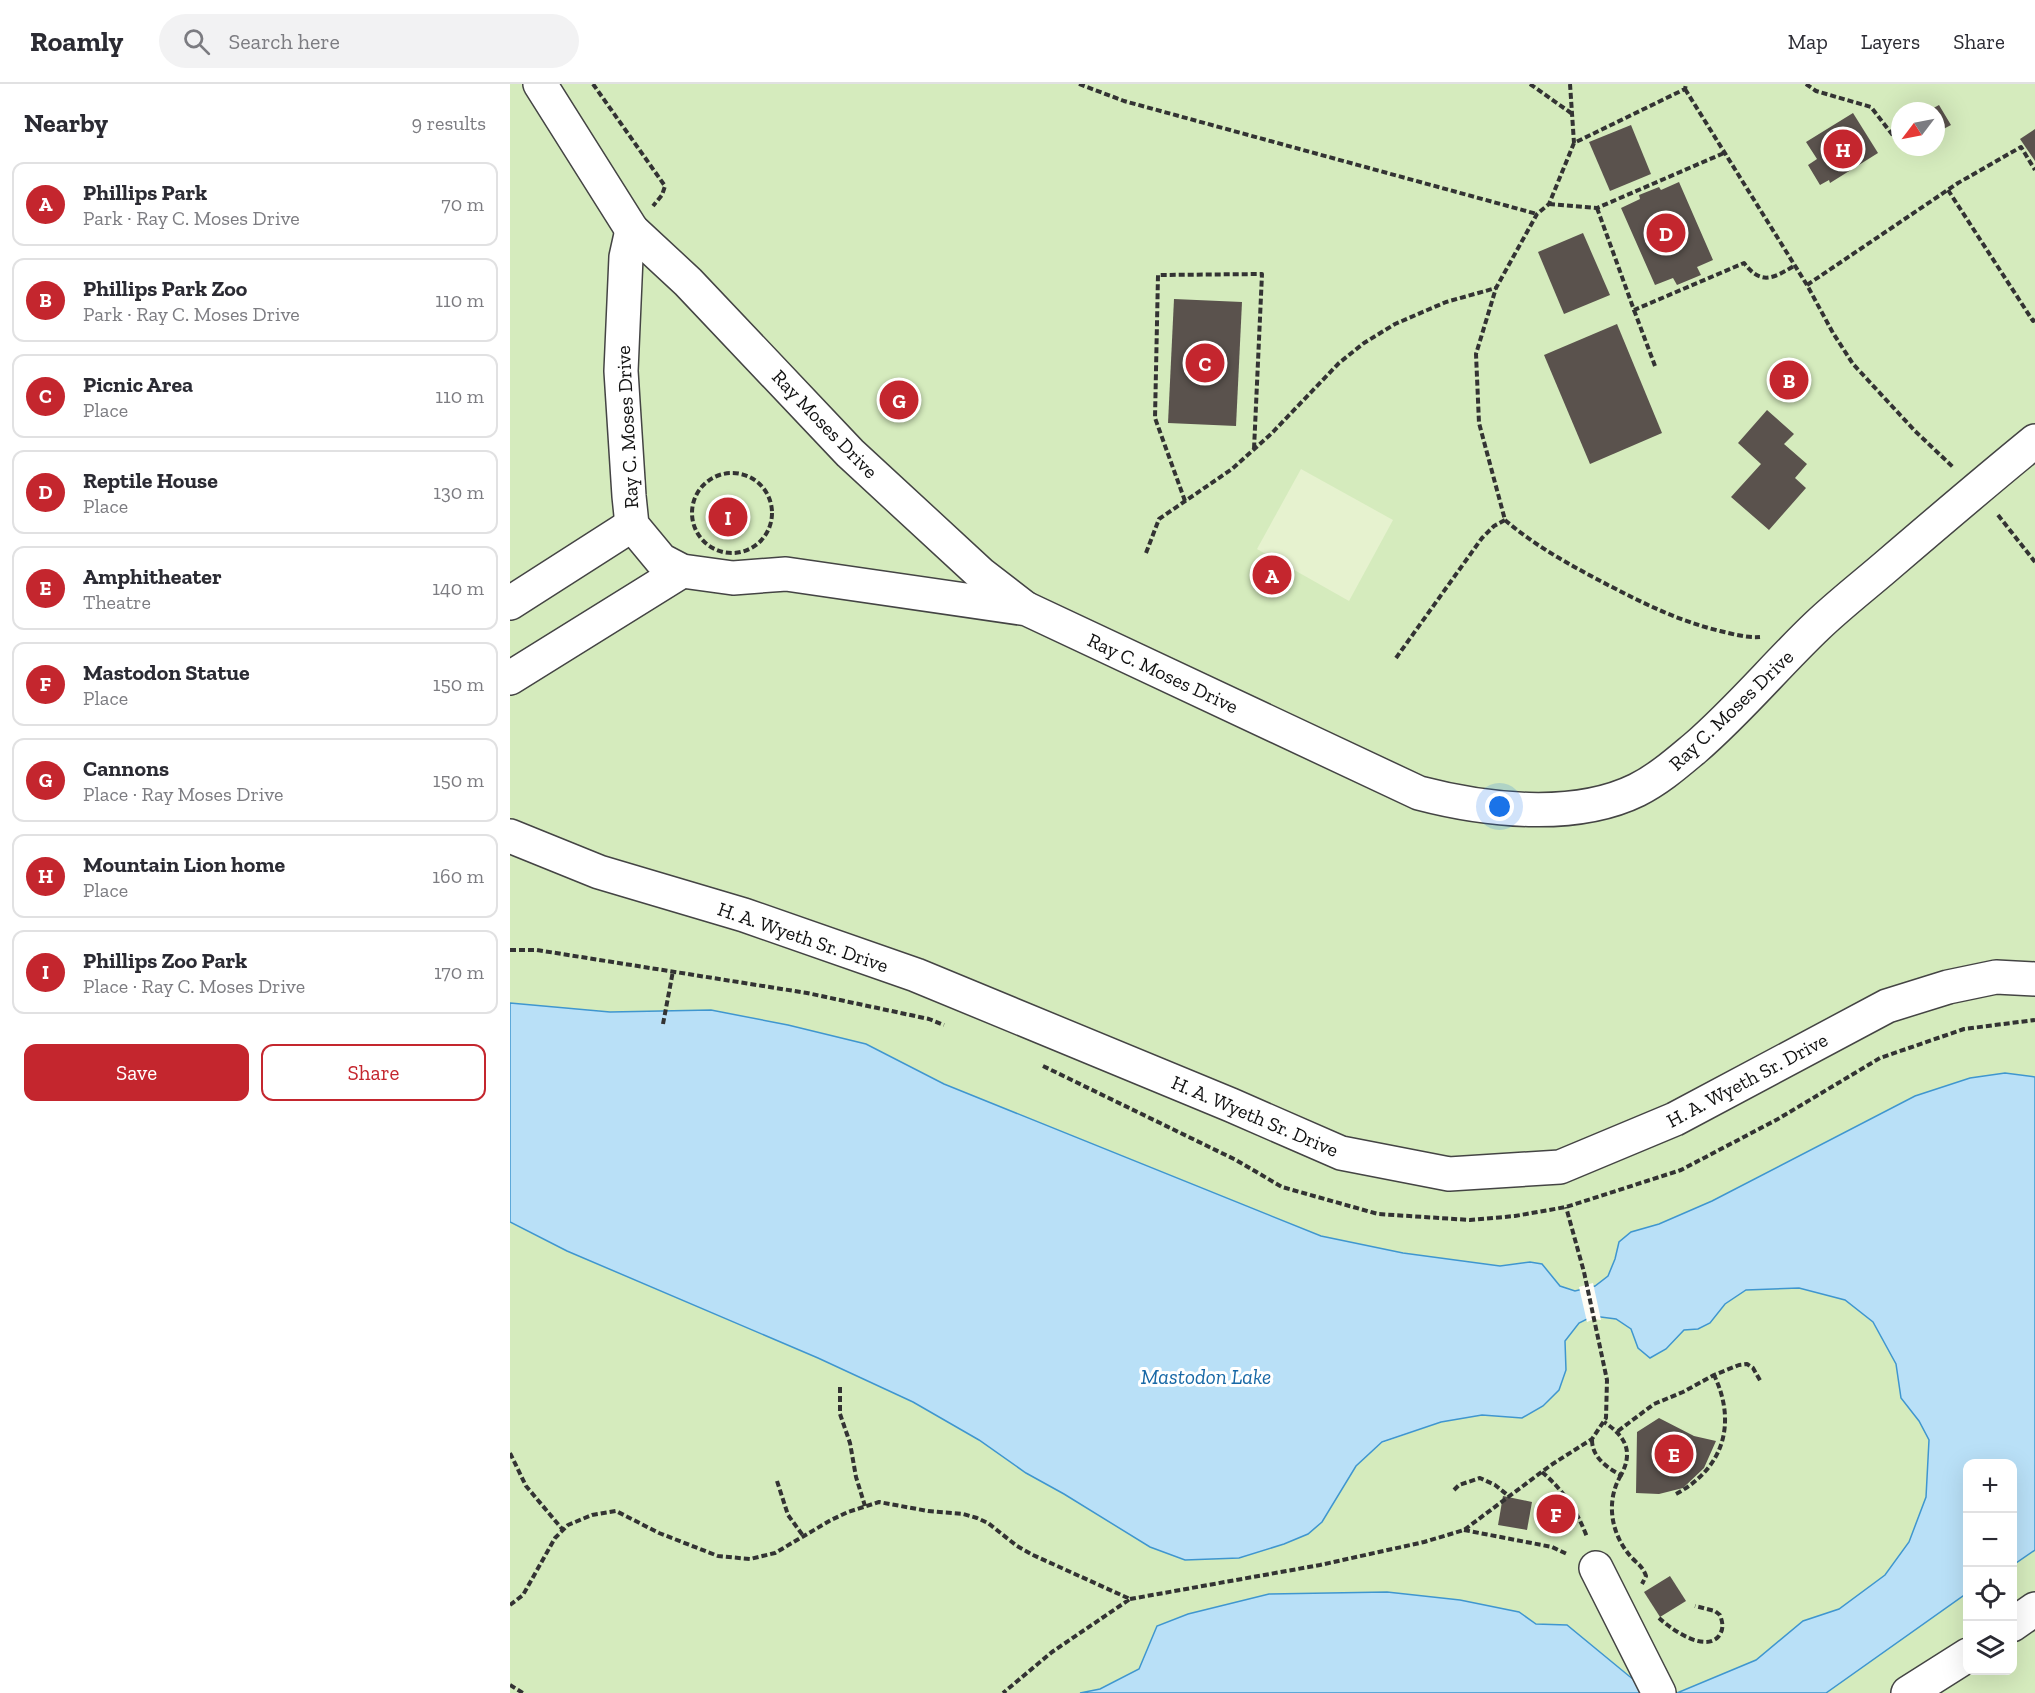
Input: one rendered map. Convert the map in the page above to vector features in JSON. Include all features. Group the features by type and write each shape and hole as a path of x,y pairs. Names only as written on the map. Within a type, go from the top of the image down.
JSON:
{"street":[{"path":"540,84 643,218"},
{"name":"Ray C. Moses Drive","path":"643,218 626,257 621,371 632,525 661,560 681,571 733,578 786,574 1026,609 1419,793 1466,804 1532,810 1565,809 1616,798 1637,790 1671,769 1717,729 1818,626 1977,488 2035,441"},
{"name":"Ray Moses Drive","path":"643,218 688,282 850,453 981,574 1026,609"},
{"path":"510,603 632,525"},
{"path":"510,678 681,571"},
{"name":"H. A. Wyeth Sr. Drive","path":"510,836 599,872 744,915 916,975 1341,1153 1449,1174 1560,1167 1675,1119 1887,1006 1948,987 1996,977 2035,979"},
{"path":"1596,1568 1659,1693"},
{"path":"2017,1622 2035,1609"},
{"path":"1908,1693 1963,1658"}],"path":[{"path":"593,84 665,186 662,195 643,218"},
{"path":"1078,84 1124,100 1537,214"},
{"path":"1530,84 1571,113"},
{"path":"1570,84 1574,143 1549,204 1537,214 1496,288 1476,354 1479,423 1505,520 1520,533 1580,570 1654,609 1693,625 1748,638 1770,636"},
{"path":"1686,84 1685,90 1807,285 1853,364 1940,455"},
{"path":"1806,84 1816,91 1871,106 1891,133"},
{"path":"1574,143 1685,90"},
{"path":"1807,285 1948,190 2020,147 2035,170"},
{"path":"1549,204 1597,207 1724,153"},
{"path":"1948,190 2033,321 2035,320"},
{"path":"1597,207 1654,366"},
{"path":"1634,310 1744,263 1752,274 1762,279 1778,276 1794,266"},
{"path":"1185,501 1155,418 1158,275 1262,274 1254,449"},
{"path":"1146,553 1159,519 1232,469 1339,363 1364,343 1395,324 1446,302 1496,288"},
{"path":"735,473 748,476 768,495 772,507 772,520 768,532 760,543 737,554 724,553 711,548 702,539 695,528 692,515 694,502 700,489 710,480 722,474 735,473"},
{"path":"1977,488 2035,562"},
{"path":"1396,658 1482,538 1494,526 1505,520"},
{"path":"663,1024 673,971"},
{"path":"1003,1693 1052,1652 1130,1599 1320,1565 1424,1542 1464,1530 1542,1472 1592,1439 1606,1418 1608,1394 1584,1272 1566,1207"},
{"path":"1618,1431 1654,1404 1739,1365 1747,1364 1757,1372 1761,1382"},
{"path":"1676,1494 1692,1486 1703,1476 1715,1460 1723,1441 1726,1409 1714,1375"},
{"path":"840,1387 840,1414 866,1506"},
{"path":"1604,1422 1618,1431 1627,1455 1626,1465 1612,1494 1613,1522 1620,1541 1643,1568 1646,1576 1641,1590"},
{"path":"1592,1439 1592,1445 1602,1462 1608,1469 1621,1476"},
{"path":"510,1454 526,1486 562,1530"},
{"path":"1464,1530 1515,1538 1552,1547 1596,1568 1604,1563 1593,1550 1580,1517 1556,1483 1542,1472"},
{"path":"1454,1490 1460,1485 1480,1478 1495,1485 1510,1497"},
{"path":"777,1481 788,1515 804,1537"},
{"path":"510,1605 523,1595 555,1538 562,1530 591,1515 616,1512 659,1533 718,1556 740,1559 775,1553 831,1520 879,1503 963,1514 977,1518 1033,1555 1130,1599"},
{"path":"1656,1616 1692,1639 1712,1641 1722,1629 1720,1615 1715,1611 1695,1606"},
{"path":"510,1685 523,1693"}],"green space":[{"path":"510,84 2035,84 2035,1693 1652,1693 1567,1625 1536,1624 1519,1612 1460,1600 1387,1592 1269,1594 1188,1614 1157,1626 1139,1669 1100,1689 1080,1693 510,1693 510,1222 567,1251 818,1358 913,1402 979,1440 1026,1473 1150,1547 1186,1560 1239,1558 1322,1522 1356,1466 1382,1443 1441,1422 1482,1415 1522,1418 1543,1406 1559,1390 1566,1370 1564,1341 1579,1323 1575,1291 1560,1286 1542,1264 1530,1262 1500,1266 1403,1253 1321,1236 944,1084 866,1044 788,1025 711,1010 610,1012 510,1003"},
{"path":"1301,469 1393,520 1349,601 1257,549"}],"water":[{"name":"Mastodon Lake","path":"510,1003 610,1012 711,1010 788,1025 866,1044 944,1084 1321,1236 1403,1253 1500,1266 1530,1262 1542,1264 1560,1286 1575,1291 1595,1286 1608,1276 1619,1242 1631,1232 1659,1224 1712,1201 1915,1096 1970,1078 2005,1073 2035,1077 2035,1550 2017,1562 2017,1459 1963,1459 1963,1596 1826,1693 1677,1693 1756,1660 1803,1621 1839,1609 1885,1575 1909,1542 1926,1497 1929,1440 1919,1421 1901,1398 1896,1364 1873,1322 1845,1300 1799,1288 1746,1290 1725,1304 1710,1323 1698,1329 1684,1330 1666,1349 1650,1358 1638,1348 1631,1329 1616,1319 1593,1316 1579,1323 1565,1341 1566,1370 1559,1390 1543,1406 1522,1418 1482,1415 1441,1422 1382,1442 1356,1466 1322,1522 1308,1534 1239,1558 1185,1560 1150,1547 1026,1473 979,1440 913,1402 818,1358 567,1251 510,1222"},
{"path":"1387,1592 1460,1600 1519,1612 1536,1624 1567,1625 1652,1693 1080,1693 1100,1689 1139,1669 1157,1626 1188,1614 1269,1594"}],"pier":[{"path":"1593,1283 1601,1320 1594,1319 1587,1322 1579,1287"}],"building":[{"path":"1853,113 1878,153 1830,183 1829,180 1820,185 1808,165 1817,159 1806,142"},
{"path":"1945,115 1951,125 1945,128"},
{"path":"1631,125 1651,174 1610,191 1589,142"},
{"path":"2035,129 2035,161 2020,139"},
{"path":"1679,182 1713,260 1697,267 1701,275 1677,285 1673,278 1655,285 1621,208 1640,199 1639,195 1659,187 1661,190"},
{"path":"1583,233 1610,295 1564,314 1538,252"},
{"path":"1174,299 1242,302 1236,426 1168,423"},
{"path":"1617,324 1662,433 1590,464 1544,355"},
{"path":"1767,410 1794,434 1784,444 1807,464 1795,478 1806,488 1769,530 1731,497 1761,464 1738,443"},
{"path":"1659,1418 1694,1436 1716,1441 1704,1468 1683,1488 1659,1494 1636,1493 1637,1432"},
{"path":"1503,1496 1532,1502 1527,1530 1498,1525"},
{"path":"1670,1576 1686,1601 1660,1617 1644,1592"}],"place":[{"name":"Mountain Lion home","path":"1843,149"},
{"name":"Reptile House","path":"1666,233"},
{"name":"Picnic Area","path":"1205,363"},
{"name":"Phillips Park Zoo","path":"1789,380"},
{"name":"Cannons","path":"899,400"},
{"name":"Phillips Zoo Park","path":"728,517"},
{"name":"Phillips Park","path":"1272,575"},
{"name":"Amphitheater","path":"1674,1454"},
{"name":"Mastodon Statue","path":"1556,1514"}]}
